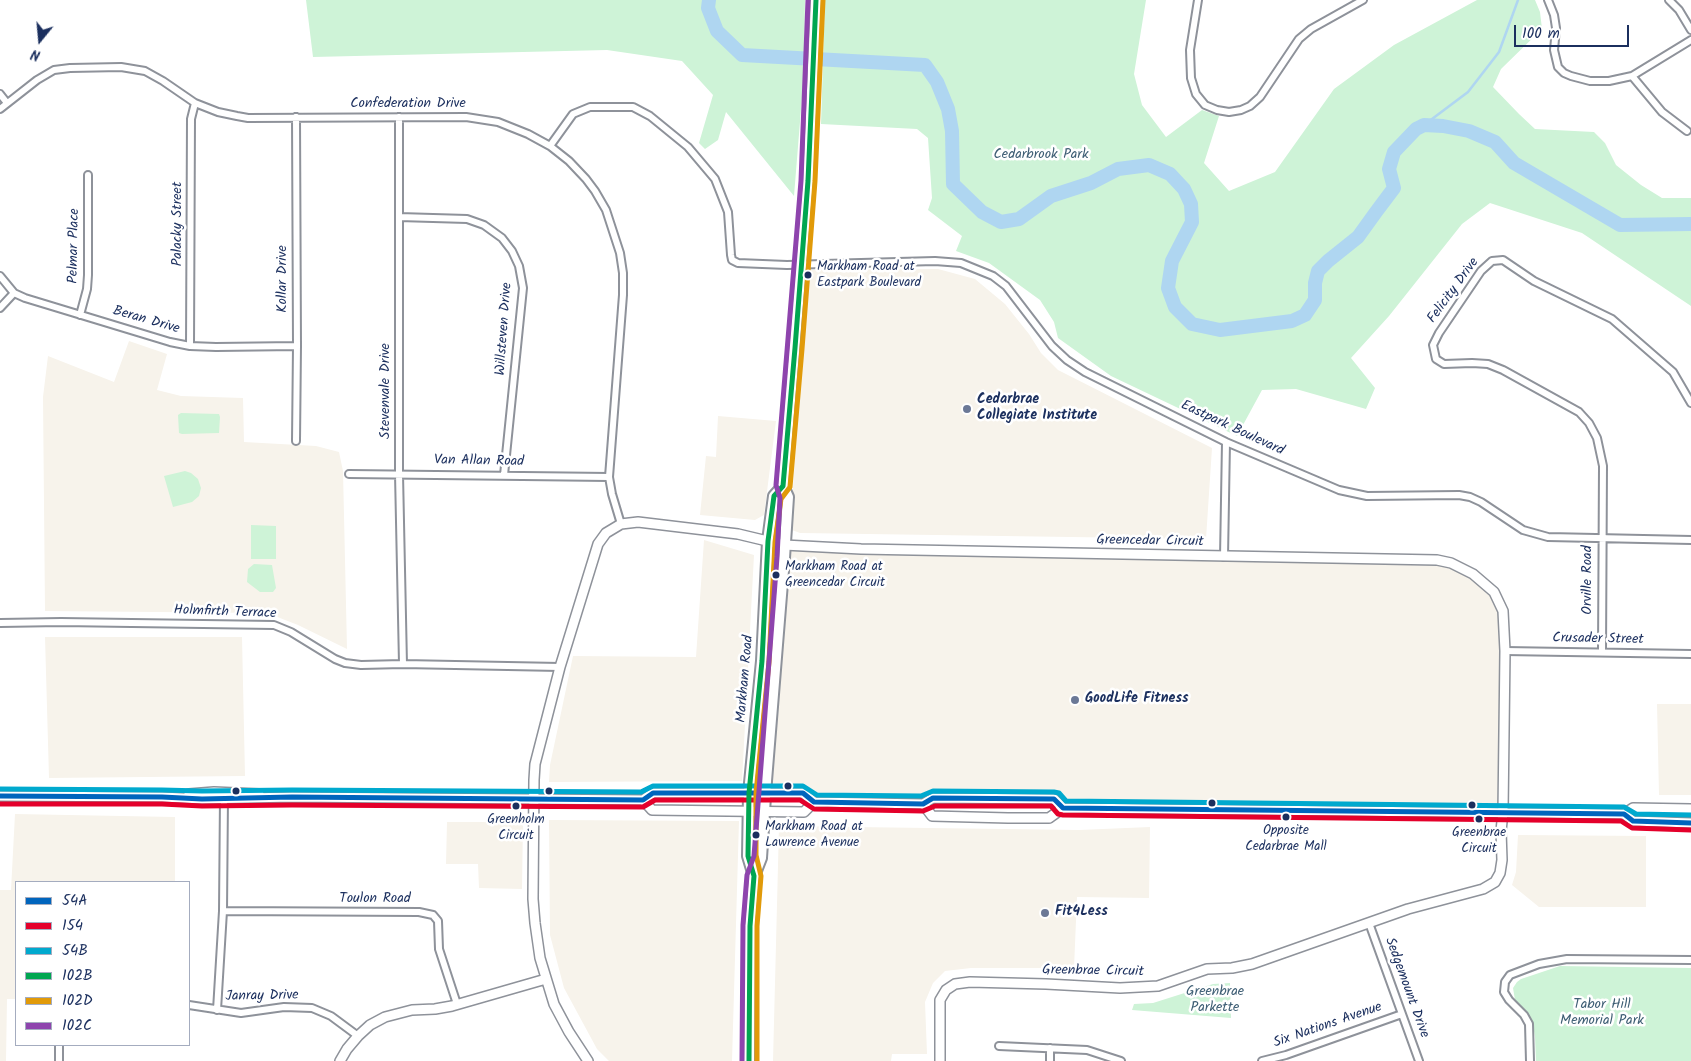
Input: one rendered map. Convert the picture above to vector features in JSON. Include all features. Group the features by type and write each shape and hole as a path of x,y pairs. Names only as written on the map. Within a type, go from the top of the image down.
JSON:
{"main road":[{"name":"Markham Road","path":"749,1061 750,926 754,876 761,858 788,497 782,486 808,181 816,0"},
{"name":"Markham Road","path":"754,876 748,856 749,793 762,661 768,541 774,496 782,486"}],"street":[{"path":"1198,0 1190,50 1191,78 1196,94 1205,105 1229,112 1250,106 1260,97 1298,39 1311,29 1363,0"},
{"path":"1548,0 1554,15 1556,28 1554,50 1558,67 1564,73 1590,81 1609,81 1632,76 1691,40"},
{"path":"1669,0 1679,10 1691,30"},
{"name":"Confederation Drive","path":"0,109 54,70 121,67 145,71 156,76 195,103 218,112 236,116 248,118 459,116 491,121 528,134 550,146 569,161 595,191 606,210 620,252 623,273 623,295 609,477 621,524"},
{"path":"1632,76 1662,112 1687,131"},
{"path":"0,94 7,103"},
{"name":"Palacky Street","path":"190,346 191,119 195,103"},
{"name":"Eastpark Boulevard","path":"550,146 573,114 590,107 627,106 641,111 650,116 688,147 715,179 728,212 732,260 738,263 801,264 949,261 961,263 993,276 1006,286 1052,346 1085,372 1226,442 1340,490 1367,496 1459,495 1470,497 1524,530 1548,537 1691,540"},
{"name":"Kollar Drive","path":"296,117 296,441"},
{"name":"Stevenvale Drive","path":"399,117 399,474 403,664"},
{"name":"Pelmar Place","path":"80,315 88,282 88,175"},
{"name":"Willsteven Drive","path":"399,217 467,219 484,225 506,242 519,266 522,282 522,299 504,475"},
{"name":"Felicity Drive","path":"1602,539 1603,466 1597,438 1589,423 1579,412 1503,370 1488,364 1444,364 1436,359 1433,351 1433,345 1439,332 1481,271 1492,261 1503,260 1534,281 1612,319 1673,372 1691,403"},
{"path":"0,276 14,293 0,308"},
{"name":"Beran Drive","path":"14,293 80,315 170,342 190,346 297,346"},
{"path":"1224,557 1226,442"},
{"name":"Van Allan Road","path":"349,474 609,477"},
{"name":"Greencedar Circuit","path":"621,524 638,522 664,524 738,534 784,545 921,552 1409,559 1438,560 1451,563 1473,574 1494,592 1503,611 1503,812"},
{"path":"588,1061 554,1004 540,958 533,899 535,764 560,667 598,544 606,533 621,524"},
{"name":"Orville Road","path":"1602,539 1602,652"},
{"name":"Holmfirth Terrace","path":"0,623 61,622 274,626 291,632 345,663 361,665 560,667"},
{"name":"Crusader Street","path":"1504,651 1691,654"},
{"path":"0,796 643,800 654,793 803,793 814,802 923,804 933,798 1054,799 1063,808"},
{"path":"217,1010 223,911 224,796"},
{"path":"643,800 652,810 749,812 805,812 814,802"},
{"path":"923,804 932,816 1001,818 1050,818 1063,808 1624,814 1633,808 1691,809"},
{"name":"Greenbrae Circuit","path":"940,1061 940,1000 946,990 955,984 970,982 1120,988 1158,986 1207,968 1232,968 1252,964 1434,901 1483,889 1495,882 1500,873 1502,860 1501,831 1503,812"},
{"path":"1624,814 1633,822 1691,822"},
{"name":"Toulon Road","path":"223,911 419,912 433,916 438,920 439,949 457,1004"},
{"name":"Sedgemount Drive","path":"1369,924 1419,1061"},
{"path":"1530,1061 1529,1024 1524,1015 1504,992 1505,982 1510,975 1539,964 1567,959 1691,960"},
{"path":"340,1061 347,1049 370,1025 392,1014 412,1010 435,1009 457,1004 546,979"},
{"name":"Janray Drive","path":"190,1005 241,1013 284,1007 312,1008 331,1016 358,1036"},
{"name":"Six Nations Avenue","path":"1262,1061 1286,1055 1402,1014"},
{"path":"59,1046 59,1061"},
{"path":"999,1046 1087,1050 1121,1061"},
{"path":"1050,1048 1050,1061"}],"shaded area":[{"name":"Cedarbrae Collegiate Institute","path":"938,269 975,279 1005,304 1029,334 1041,353 1058,370 1212,448 1206,539 800,533 792,530 793,487 808,270"},
{"path":"129,341 167,354 157,390 181,396 243,398 244,442 316,446 339,452 343,471 347,649 298,625 267,613 45,611 43,397 48,356 114,382"},
{"path":"718,416 776,421 764,515 755,520 700,515 706,456 716,457"},
{"path":"704,540 754,555 742,781 549,782 550,765 573,656 696,657"},
{"path":"784,545 1451,563 1494,592 1503,611 1503,812 1063,808 1054,799 933,798 923,804 814,802 803,793 765,793"},
{"path":"45,637 242,637 245,776 49,778"},
{"path":"1657,704 1691,704 1691,795 1659,795"},
{"path":"15,814 175,817 175,881 15,881 15,999 7,999 6,1061 0,1061 0,890 11,890"},
{"path":"549,820 739,821 732,1061 609,1061 597,1049 564,988 550,935"},
{"path":"447,822 523,822 522,889 479,888 478,864 446,864"},
{"path":"779,826 1079,830 1150,827 1149,898 1077,897 1074,968 971,968 945,971 933,983 925,1002 927,1054 892,1054 891,1061 773,1061"},
{"path":"1518,835 1646,836 1646,907 1539,907 1512,885 1516,872"}],"green space":[{"path":"306,0 805,0 804,72 794,196 726,112 718,140 705,149 699,143 713,95 682,61 607,50 313,57"},
{"name":"Cedarbrook Park","path":"825,0 1146,0 1134,74 1142,105 1166,137 1202,110 1219,116 1204,163 1229,191 1275,172 1334,89 1394,45 1477,0 1535,0 1540,12 1542,29 1501,69 1493,87 1535,129 1594,132 1605,143 1616,165 1641,185 1662,198 1691,198 1691,306 1582,233 1490,203 1462,224 1389,316 1351,358 1375,388 1366,409 1296,389 1262,390 1237,436 1111,376 1058,338 1054,322 1040,300 989,263 956,251 962,236 928,210 932,198 928,138 917,129 821,124"},
{"path":"181,413 219,414 219,433 179,433 178,415"},
{"path":"185,471 198,479 201,488 199,496 192,502 173,507 164,476"},
{"path":"251,525 276,526 276,559 251,559"},
{"path":"254,564 272,565 276,588 273,592 260,592 247,582 248,569"},
{"name":"Tabor Hill Memorial Park","path":"1560,966 1691,968 1691,1061 1536,1061 1533,1025 1528,1014 1515,1000 1513,988 1521,979"},
{"name":"Greenbrae Parkette","path":"1230,983 1231,1018 1132,1010 1134,1004 1153,1003 1213,984"}],"waterway":[{"path":"709,0 708,8 717,31 742,55 925,65 937,82 948,109 952,131 953,184 982,212 1001,222 1019,219 1051,196 1091,183 1118,169 1149,165 1170,174 1184,189 1191,204 1192,222 1172,261 1168,288 1175,307 1192,324 1220,330 1292,321 1305,315 1315,300 1315,283 1318,271 1358,237 1394,188 1389,169 1394,152 1416,129 1424,125 1443,126 1469,131 1495,142 1514,163 1620,225 1691,224"},
{"path":"1424,125 1468,92 1499,52 1518,0"}],"transit line":[{"name":"102C","path":"742,1061 743,925 747,875 754,856 777,557 780,498 776,485 801,181 808,0"},
{"name":"102B","path":"749,1061 750,926 754,876 748,856 749,793 762,661 768,541 774,496 783,486 795,348 808,181 816,0"},
{"name":"102D","path":"757,1061 757,926 761,876 756,855 756,793 769,662 775,542 781,499 790,487 802,349 815,181 823,0"},
{"name":"54B","path":"0,789 641,792 653,786 803,786 817,795 921,796 933,791 1054,792 1059,793 1066,801 1624,807 1636,814 1691,815"},
{"name":"54A","path":"0,796 202,799 292,797 643,800 653,793 803,793 814,802 923,804 933,798 1054,799 1063,808 1624,814 1633,821 1691,823"},
{"name":"154","path":"0,804 643,807 655,800 800,800 814,809 923,811 935,806 1051,806 1058,814 1063,815 1621,821 1632,828 1691,830"}],"place":[{"name":"Markham Road at Eastpark Boulevard","path":"808,275"},
{"name":"Cedarbrae Collegiate Institute","path":"967,409"},
{"name":"Markham Road at Greencedar Circuit","path":"776,575"},
{"name":"GoodLife Fitness","path":"1075,700"},
{"name":"Greenholm Circuit","path":"516,806"},
{"name":"Opposite Cedarbrae Mall","path":"1286,817"},
{"name":"Greenbrae Circuit","path":"1479,819"},
{"name":"Markham Road at Lawrence Avenue","path":"756,835"},
{"name":"Fit4Less","path":"1045,913"}]}
